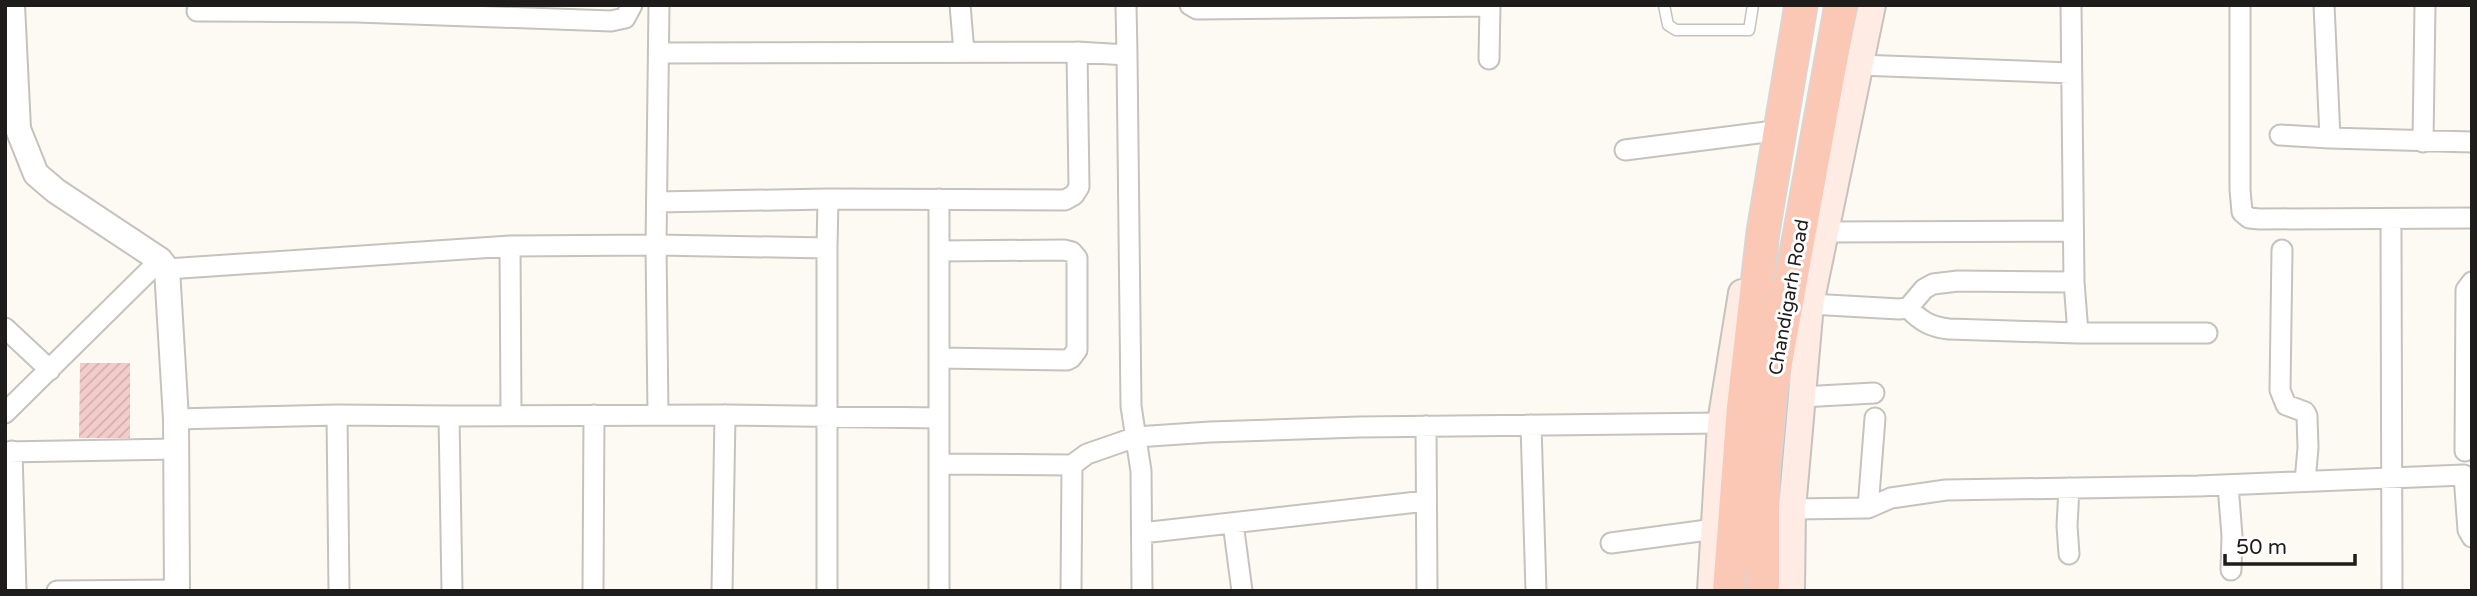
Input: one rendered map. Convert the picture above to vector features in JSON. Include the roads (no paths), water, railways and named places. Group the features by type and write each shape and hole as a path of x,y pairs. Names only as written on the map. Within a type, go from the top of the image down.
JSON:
{"highway":[{"path":"1729,591 1742,407 1763,232 1801,5"},
{"name":"Chandigarh Road","path":"1763,591 1763,475 1771,390 1841,5"}],"main road":[{"path":"1711,591 1721,424 1787,5"},
{"path":"1791,591 1792,509 1811,304 1872,5"}],"street":[{"path":"12,5 9,26 18,129 36,174 56,191 164,265 510,246 827,248"},
{"path":"197,11 357,9 611,21 625,18 632,5"},
{"path":"658,415 656,245 659,5"},
{"path":"960,5 964,52"},
{"path":"1126,5 1131,406 1142,471 1142,591"},
{"path":"1190,5 1197,9 1490,6 1489,58"},
{"path":"2071,5 2074,282 2078,333"},
{"path":"2240,5 2242,212 2249,218 2260,219 2472,218"},
{"path":"2324,5 2330,138"},
{"path":"2423,142 2425,5"},
{"path":"659,52 1077,52 1127,55"},
{"path":"657,202 828,199 1065,200 1074,195 1079,187 1077,52"},
{"path":"1859,65 2071,72"},
{"path":"1625,150 1766,132"},
{"path":"2280,135 2472,142"},
{"path":"827,591 828,199"},
{"path":"939,199 939,591"},
{"path":"2391,230 2392,591"},
{"path":"1824,232 2073,231"},
{"path":"510,246 511,415"},
{"path":"2282,250 2280,390 2286,405 2305,412 2307,416 2305,481"},
{"path":"939,358 1067,360 1072,358 1077,350 1077,258 1072,252 940,251"},
{"path":"5,413 164,265"},
{"path":"57,591 177,590 176,419 164,265"},
{"path":"1908,308 1924,289 1933,284 1958,281 2074,282"},
{"path":"2472,282 2466,290 2469,368 2468,451 2464,475 2468,530 2472,537"},
{"path":"1811,304 1908,308 1932,327 2078,333 2207,332"},
{"path":"5,328 50,370"},
{"path":"1801,397 1874,393"},
{"path":"176,419 337,415 939,418"},
{"path":"337,415 339,591"},
{"path":"449,415 452,591"},
{"path":"593,591 594,415"},
{"path":"722,591 725,415"},
{"path":"1868,508 1875,418"},
{"path":"940,464 1072,465 1087,454 1136,437 1210,432 1426,426 1721,424"},
{"path":"1531,425 1536,591"},
{"path":"1426,426 1427,591"},
{"path":"16,591 9,451 177,449"},
{"path":"1071,591 1072,465"},
{"path":"1792,509 1868,508 1891,498 1946,490 2228,485 2464,475"},
{"path":"2228,485 2232,536 2231,570"},
{"path":"2068,488 2068,554"},
{"path":"1142,533 1426,501"},
{"path":"1233,523 1242,591"},
{"path":"1611,543 1715,529"}],"lane":[{"path":"1664,5 1668,25 1676,30 1749,30 1753,5"}]}
